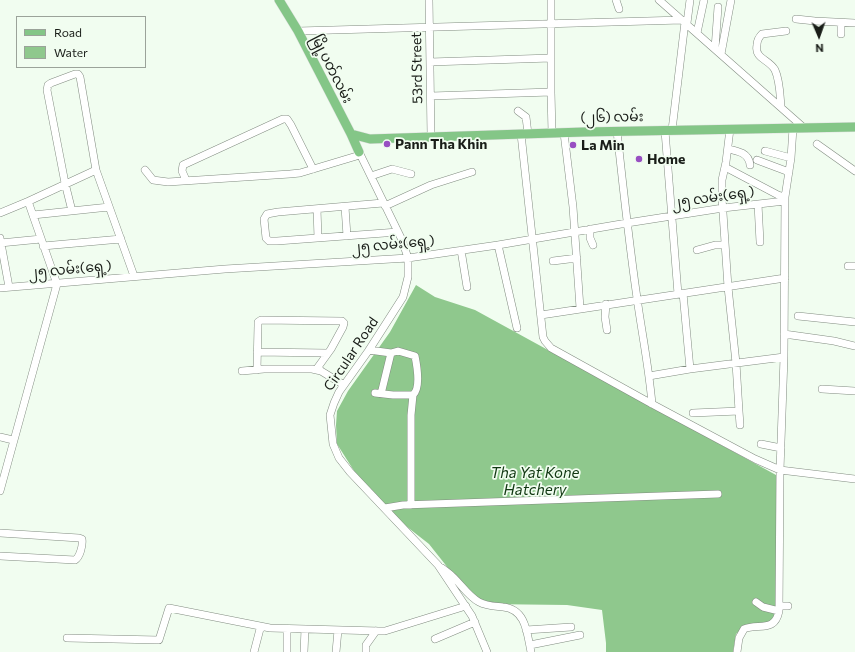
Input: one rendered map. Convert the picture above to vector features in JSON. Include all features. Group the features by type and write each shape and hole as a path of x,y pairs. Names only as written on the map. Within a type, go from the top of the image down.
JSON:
{"main road":[{"name":"မြို့ပတ်လမ်း","path":"279,0 298,31 310,58 351,134 359,154"},
{"name":"(၂၆) လမ်း","path":"351,134 370,139 564,132 855,127"},
{"path":"359,154 363,143 370,139"}],"street":[{"name":"53rd Street","path":"429,0 431,136"},
{"path":"551,0 552,133"},
{"path":"616,0 619,9"},
{"path":"659,0 803,127"},
{"path":"690,0 685,22 669,130 673,216 680,294 690,369"},
{"path":"697,33 704,0"},
{"path":"721,54 731,0"},
{"path":"715,49 718,7"},
{"path":"796,18 815,22 855,23"},
{"path":"298,31 550,23 685,22"},
{"path":"841,22 841,34"},
{"path":"781,107 775,70 758,55 756,52 756,45 762,34 786,31"},
{"path":"430,62 551,58"},
{"path":"72,211 65,183 48,85 78,74 80,77 96,170 134,276"},
{"path":"431,96 551,92"},
{"path":"518,112 526,117 525,134 532,238 544,340 551,348 755,459 780,470 855,479"},
{"path":"186,180 182,171 183,166 283,119 286,119 291,125 313,169"},
{"path":"737,652 739,638 744,629 770,625 777,619 779,609 780,470 784,357 785,199 791,158 793,128"},
{"path":"730,129 722,188 722,208 740,425"},
{"path":"617,131 627,223 652,404"},
{"path":"564,132 575,232 580,308"},
{"path":"817,144 855,171"},
{"path":"728,148 746,156 750,165"},
{"path":"765,151 791,158"},
{"path":"145,170 153,180 168,182 290,174 313,169 359,154"},
{"name":"Circular Road","path":"359,154 398,232 408,258 408,277 403,297 369,350 344,385 334,403 330,415 333,444 339,458 350,472 438,565 466,606 475,622 487,652"},
{"path":"757,160 789,172"},
{"path":"725,167 785,199"},
{"path":"370,176 392,169 411,174"},
{"path":"0,213 96,170"},
{"path":"398,232 269,241 266,238 264,219 267,214 278,212 372,204 384,205 431,185 472,172"},
{"name":"၂၅ လမ်း(ရှေ့)","path":"0,288 134,276 408,258 785,199"},
{"path":"0,491 2,472 13,440 57,284 32,215 29,201"},
{"path":"758,204 760,242"},
{"path":"32,215 109,207"},
{"path":"345,207 347,236"},
{"path":"317,209 318,238"},
{"path":"590,229 590,238 593,245"},
{"path":"9,287 0,241 41,238"},
{"path":"43,246 121,239"},
{"path":"697,250 725,244"},
{"path":"498,245 517,328"},
{"path":"461,250 467,287"},
{"path":"553,261 576,258"},
{"path":"541,315 785,278"},
{"path":"606,304 605,317 607,330"},
{"path":"798,316 855,322"},
{"path":"257,370 258,322 261,320 342,321 344,323 343,326 331,349 318,367 321,372"},
{"path":"784,334 834,341 855,346"},
{"path":"369,350 391,353 398,351 415,356 418,370 417,391 413,395 411,415 411,505"},
{"path":"257,352 327,353"},
{"path":"391,353 378,394 413,395"},
{"path":"649,376 690,369 784,357"},
{"path":"242,371 312,369 321,372 344,385"},
{"path":"822,389 855,391"},
{"path":"693,413 739,411"},
{"path":"0,437 13,440"},
{"path":"761,444 781,448"},
{"path":"385,508 398,505 718,494"},
{"path":"0,533 79,538 82,539 83,542 78,558 75,560 0,556"},
{"path":"438,565 452,575 470,596 478,602 486,605 516,610 522,617 531,649 580,635"},
{"path":"756,602 763,606 779,609 788,606"},
{"path":"68,638 158,640 169,608 266,628 385,631 466,606"},
{"path":"435,639 475,622"},
{"path":"526,630 571,626"},
{"path":"254,652 260,629 266,628"},
{"path":"287,629 287,652"},
{"path":"304,630 304,652"},
{"path":"336,652 338,630"},
{"path":"366,652 366,645 376,631"}],"water":[{"name":"Tha Yat Kone Hatchery","path":"416,285 435,297 475,310 776,475 776,596 774,617 769,624 742,629 736,634 733,652 606,652 602,610 567,605 485,604 456,578 429,544 397,519 356,474 337,444 337,411 348,391 390,332"}],"place":[{"name":"Pann Tha Khin","path":"387,144"},
{"name":"La Min","path":"573,145"},
{"name":"Home","path":"639,159"}]}
